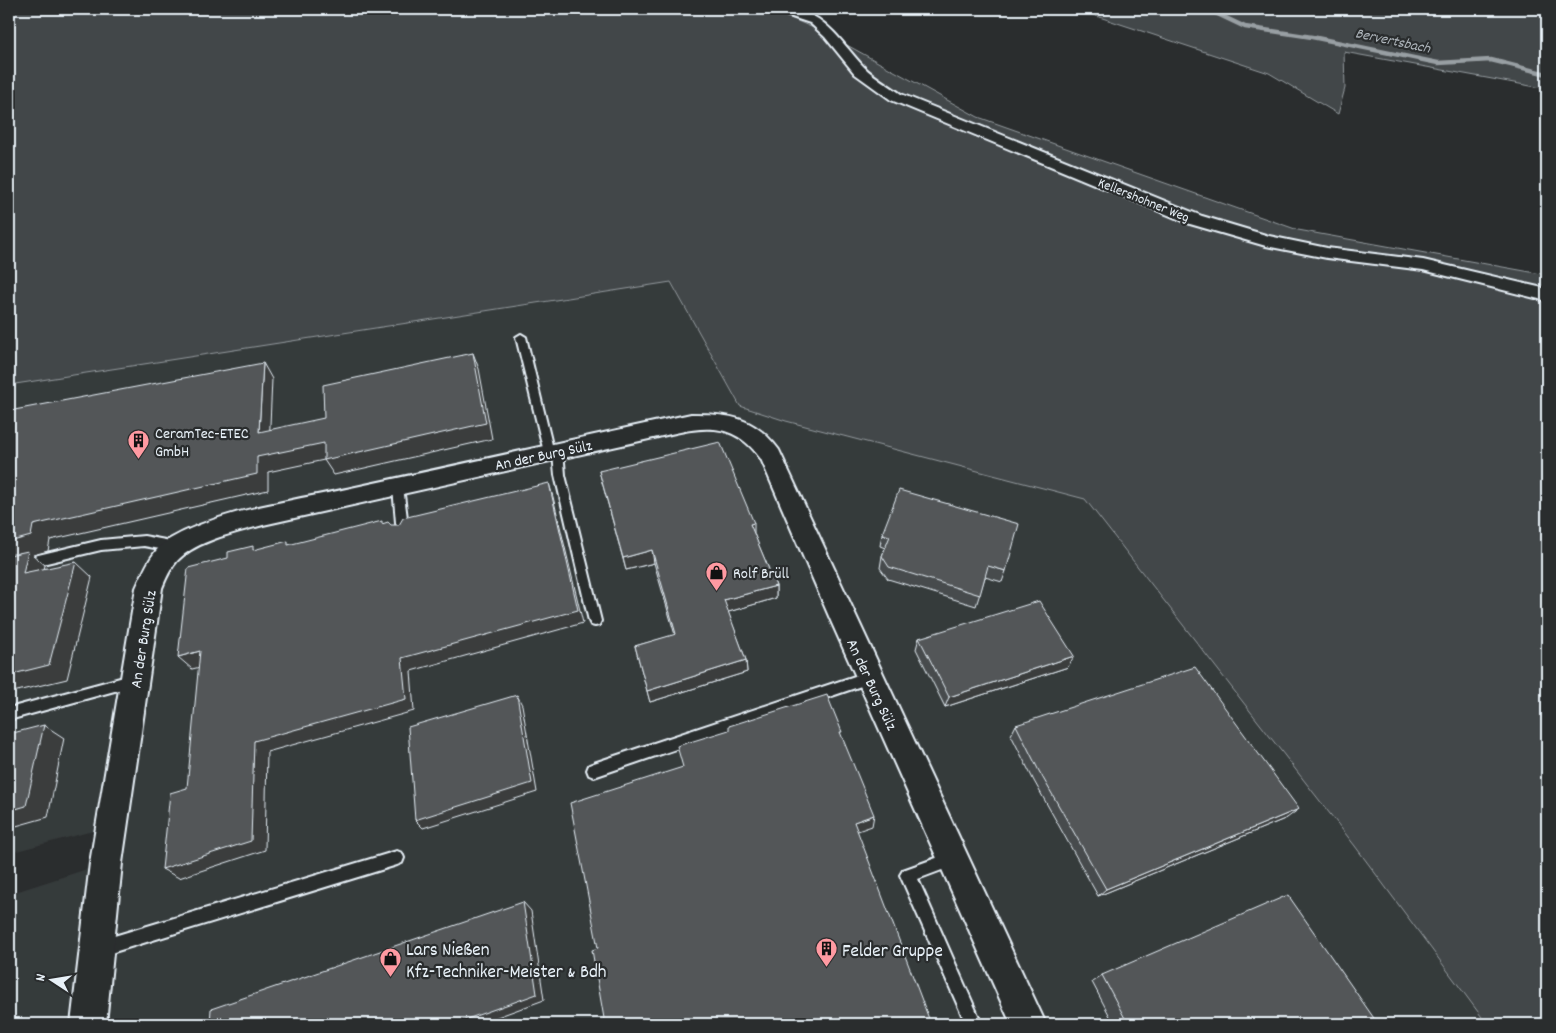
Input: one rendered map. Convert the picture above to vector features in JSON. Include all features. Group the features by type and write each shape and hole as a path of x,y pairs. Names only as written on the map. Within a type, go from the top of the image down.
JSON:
{"street":[{"name":"Kellershohner Weg","path":"781,9 814,20 830,34 860,71 896,97 1196,220 1266,241 1327,253 1423,265 1547,295"},
{"name":"An der Burg Sülz","path":"88,1024 106,863 149,588 160,564 176,547 231,525 553,451 691,422 713,421 740,425 753,433 762,442 771,456 870,677 1030,1024"}],"lane":[{"path":"521,337 560,475 595,621"},
{"path":"398,486 403,534"},
{"path":"9,567 101,545 144,541 176,547"},
{"path":"594,770 870,677"},
{"path":"9,714 135,680"},
{"path":"97,949 396,858"},
{"path":"953,859 908,875 974,1024"}],"shaded area":[{"path":"9,9 770,9 825,33 978,117 1298,230 1547,275 1547,1024 1487,1024 1355,846 1085,499 786,421 740,406 671,282 9,385"},
{"path":"1075,9 1547,9 1547,89 1344,52 1345,88 1338,114 1269,73"},
{"path":"671,282 740,406 786,421 1085,499 1355,846 1487,1024 9,1024 9,894 106,863 112,826 9,853 9,385"}],"building":[{"path":"473,353 486,423 324,460 324,443 257,457 257,474 33,525 31,536 9,542 9,411 263,363 259,432 324,418 323,385"},
{"path":"720,442 754,523 750,524 776,586 724,600 746,660 647,691 635,646 676,634 652,550 623,558 599,471"},
{"path":"549,483 578,610 402,658 406,699 254,741 251,841 162,869 170,793 187,788 200,651 178,657 188,568 228,558 228,552 253,546 253,550 288,541 288,545 382,521 382,524 388,522 391,525 399,525 403,518"},
{"path":"899,490 1019,524 1006,571 988,566 980,595 889,567 882,556 890,536 882,534"},
{"path":"28,551 23,573 76,562 49,665 9,675 9,555"},
{"path":"1039,601 1074,656 949,697 919,638"},
{"path":"1195,667 1299,809 1106,889 1039,771 1016,725"},
{"path":"517,695 532,783 415,820 408,727"},
{"path":"827,695 874,815 854,822 931,1024 605,1024 592,950 598,948 570,803 683,767 677,746 729,730 729,726"},
{"path":"44,725 26,806 9,811 9,734"},
{"path":"1288,895 1378,1024 1128,1024 1102,975"},
{"path":"523,902 537,994 453,1024 210,1024 211,1009"}],"waterway":[{"name":"Bervertsbach","path":"1207,9 1245,27 1312,37 1438,63 1491,60 1547,74"}],"place":[{"name":"CeramTec-ETEC GmbH","path":"139,460"},
{"name":"Rolf Brüll","path":"717,591"},
{"name":"Felder Gruppe","path":"826,968"},
{"name":"Lars Nießen Kfz-Techniker-Meister & Bdh","path":"390,978"}]}
